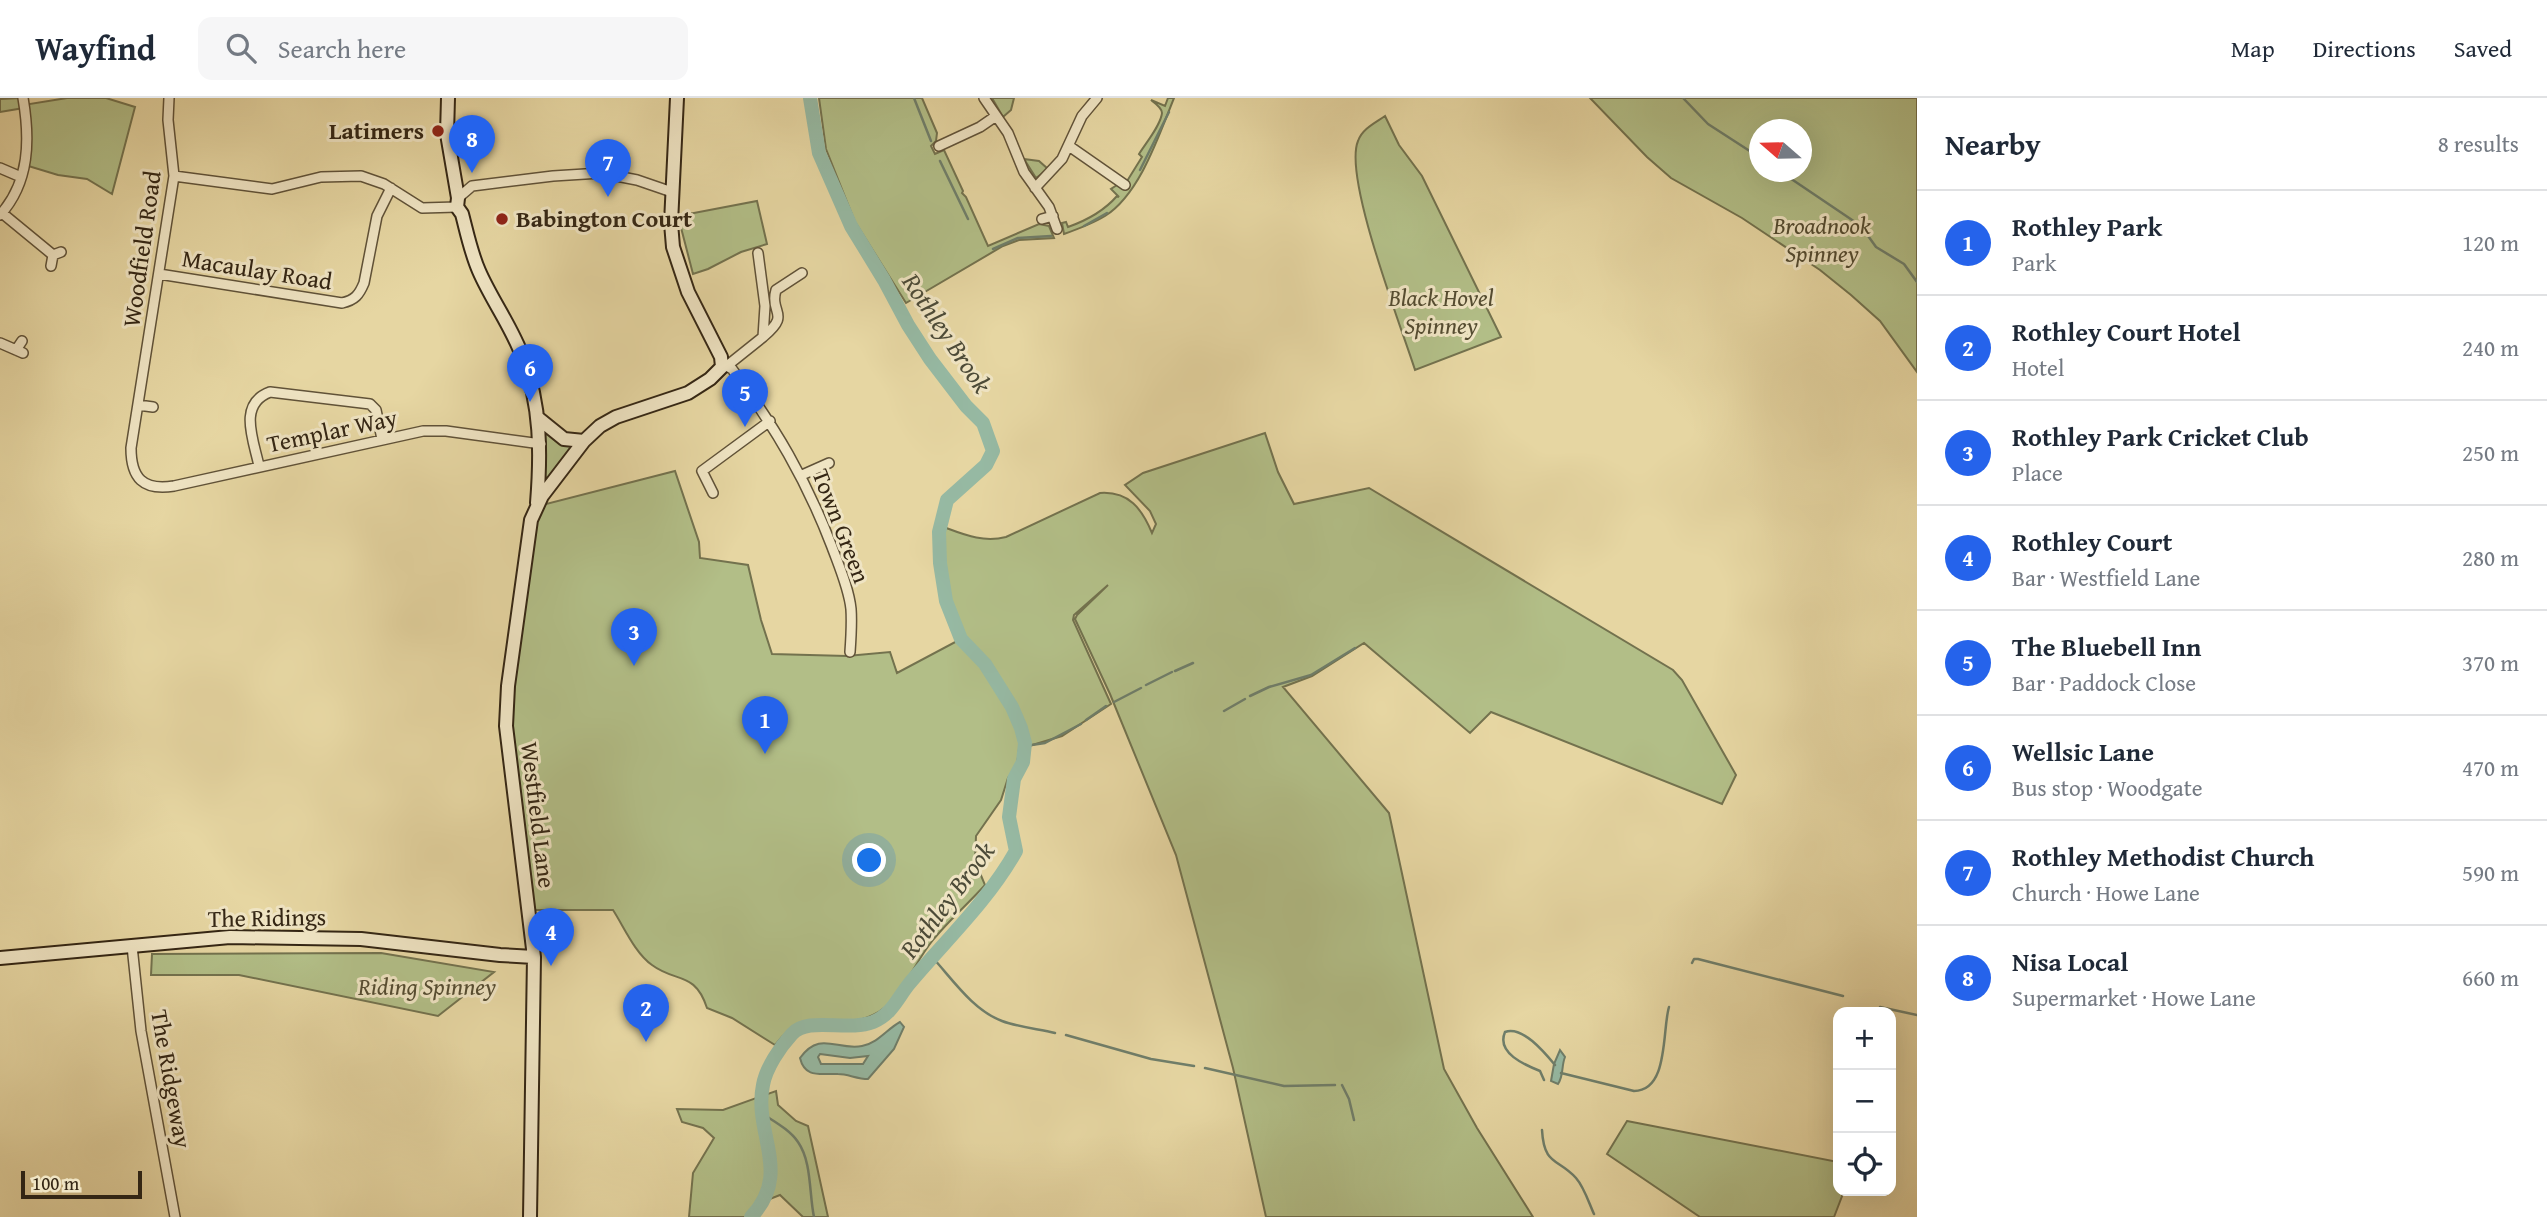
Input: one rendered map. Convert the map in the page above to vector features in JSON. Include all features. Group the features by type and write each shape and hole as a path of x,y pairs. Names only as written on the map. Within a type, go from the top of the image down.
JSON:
{"street":[{"path":"23,98 28,149 21,177 11,200 1,214 57,254 51,266"},
{"path":"168,102 175,98"},
{"name":"Westfield Lane","path":"448,98 447,134 458,202 480,274 509,325 524,359 538,418 541,444 536,505 521,585 506,716 507,747 534,957 530,1217"},
{"path":"677,98 671,223 674,254 684,282 725,365"},
{"path":"984,98 1008,133 1024,172 1044,198 1058,229"},
{"path":"1035,188 1054,170 1069,146 1082,116 1097,98"},
{"name":"Woodfield Road","path":"137,477 132,468 131,448 174,176 168,102"},
{"path":"941,142 979,128 996,116"},
{"path":"1069,146 1113,183 1125,185"},
{"path":"0,167 21,177"},
{"path":"174,176 272,189 321,177 349,175 375,180 422,208 458,202 472,186 590,173 630,178 672,192"},
{"name":"Macaulay Road","path":"159,274 342,303 351,301 360,293 364,283 377,216 391,188"},
{"path":"1042,219 1053,216"},
{"path":"758,253 765,306 763,337"},
{"path":"536,505 584,441 600,426 616,417 695,389 774,328 779,313 774,299 776,290 797,274"},
{"path":"0,342 20,352 22,341"},
{"name":"Town Green","path":"725,365 770,421 802,475 839,565 851,607 850,652"},
{"path":"259,466 249,419 250,411 261,396 270,392 370,404 376,410 382,439"},
{"path":"138,405 153,407"},
{"path":"538,418 564,439 584,441"},
{"path":"713,493 702,471 770,421"},
{"name":"Templar Way","path":"137,477 147,484 163,488 382,439 437,430 541,444"},
{"path":"802,475 829,463"},
{"name":"The Ridings","path":"0,958 230,937 361,939 534,957"},
{"name":"The Ridgeway","path":"132,946 141,1031 175,1217"}],"green space":[{"path":"21,98 24,105 67,98 106,98 135,107 112,194 87,179 58,175 25,165 24,108 0,112 0,99"},
{"path":"819,98 922,98 937,133 936,141 931,146 935,154 944,150 988,246 1039,224 1049,226 1054,238 1019,240 1003,246 906,303 855,222 826,149"},
{"path":"992,98 1014,98 1011,110 1003,117"},
{"path":"1168,98 1174,98 1162,129 1147,163 1128,193 1105,216 1064,234 1062,223 1066,222 1068,227 1081,222 1119,197 1111,189 1117,185 1124,186 1142,157 1139,154 1161,118 1161,109 1151,100 1165,106"},
{"name":"Broadnook Spinney","path":"1590,98 1917,98 1917,372 1880,321 1820,270 1742,218 1671,178"},
{"name":"Black Hovel Spinney","path":"1385,116 1399,145 1422,176 1501,337 1415,370 1376,252 1359,186 1356,159 1358,141 1366,130"},
{"path":"1024,159 1039,161 1048,169 1036,178"},
{"path":"757,201 767,244 741,252 693,274 678,216"},
{"path":"544,431 576,445 546,481 543,479"},
{"path":"1265,433 1278,472 1294,504 1369,488 1673,670 1682,680 1736,775 1722,804 1491,712 1470,733 1364,643 1312,676 1283,687 1389,813 1444,1069 1477,1128 1533,1217 1266,1217 1233,1068 1176,855 1110,694 1075,619 1108,585 1074,615 1073,620 1111,704 1062,736 1019,749 1017,765 1008,778 1001,800 976,836 975,861 985,885 933,940 899,992 883,1009 873,1015 859,1020 823,1020 800,1024 775,1045 732,1018 707,1008 697,988 691,983 646,960 613,910 533,910 510,715 532,536 542,505 675,471 699,542 700,558 748,565 772,654 847,656 890,652 897,673 961,639 940,568 938,538 941,526 965,535 997,539 1100,493 1110,493 1127,498 1133,503 1144,516 1152,533 1156,524 1150,511 1125,485 1143,473"},
{"name":"Riding Spinney","path":"381,953 494,972 438,1016 239,975 151,975 152,954"},
{"path":"776,1091 778,1105 796,1121 808,1126 828,1217 803,1217 780,1195 762,1202 754,1217 689,1217 693,1173 714,1138 703,1128 682,1122 677,1109 723,1110"},
{"path":"1627,1121 1833,1161 1833,1196 1842,1196 1834,1217 1700,1217 1607,1154"}],"shaded area":[{"path":"900,1022 904,1027 894,1049 868,1079 842,1074 815,1074 802,1065 800,1058 815,1045 829,1043 862,1046 873,1042","holes":["820,1054 850,1058 868,1056 863,1064 821,1064 818,1057"]},
{"path":"1560,1050 1565,1057 1558,1084 1551,1081"}],"waterway":[{"name":"Rothley Brook","path":"751,1217 763,1201 769,1185 771,1169 761,1103 765,1078 774,1058 787,1039 799,1029 818,1025 863,1025 885,1015 993,887 1016,851 1009,817 1014,779 1023,762 1025,743 1012,707 985,664 961,639 946,601 940,563 939,532 947,500 986,465 993,451 983,423 966,406 930,359 851,226 819,153 810,98"},
{"path":"914,98 931,141"},
{"path":"1683,98 1708,124 1749,151"},
{"path":"1140,170 1169,112"},
{"path":"940,161 968,219"},
{"path":"1796,182 1861,226 1876,247 1904,264 1917,282"},
{"path":"1084,226 1107,213"},
{"path":"993,249 1018,238 1051,236"},
{"path":"1250,696 1269,687 1311,675 1355,648"},
{"path":"1175,671 1193,663"},
{"path":"1146,685 1172,672"},
{"path":"1114,702 1141,688"},
{"path":"1224,711 1245,699"},
{"path":"1086,720 1106,706"},
{"path":"1025,746 1045,743 1081,724"},
{"path":"933,958 964,994 982,1010 1002,1021 1055,1033"},
{"path":"1692,963 1694,959 1698,959 1843,996"},
{"path":"1561,1073 1634,1091 1645,1088 1659,1070 1669,1007"},
{"path":"1896,1010 1917,1015"},
{"path":"1544,1080 1540,1071 1520,1062 1508,1052 1503,1039 1505,1032 1512,1031 1526,1036 1555,1065"},
{"path":"1066,1035 1151,1059 1194,1066"},
{"path":"1205,1068 1284,1086 1335,1085"},
{"path":"1342,1085 1354,1120"},
{"path":"763,1114 791,1134 803,1150 814,1217"},
{"path":"1542,1130 1543,1142 1549,1156 1579,1182 1594,1214"}],"place":[{"name":"Latimers","path":"438,131"},
{"name":"Nisa Local","path":"472,173"},
{"name":"Rothley Methodist Church","path":"608,197"},
{"name":"Babington Court","path":"502,219"},
{"name":"Wellsic Lane","path":"530,402"},
{"name":"The Bluebell Inn","path":"745,427"},
{"name":"Rothley Park Cricket Club","path":"634,666"},
{"name":"Rothley Park","path":"765,754"},
{"name":"Rothley Court","path":"551,966"},
{"name":"Rothley Court Hotel","path":"646,1042"}]}
